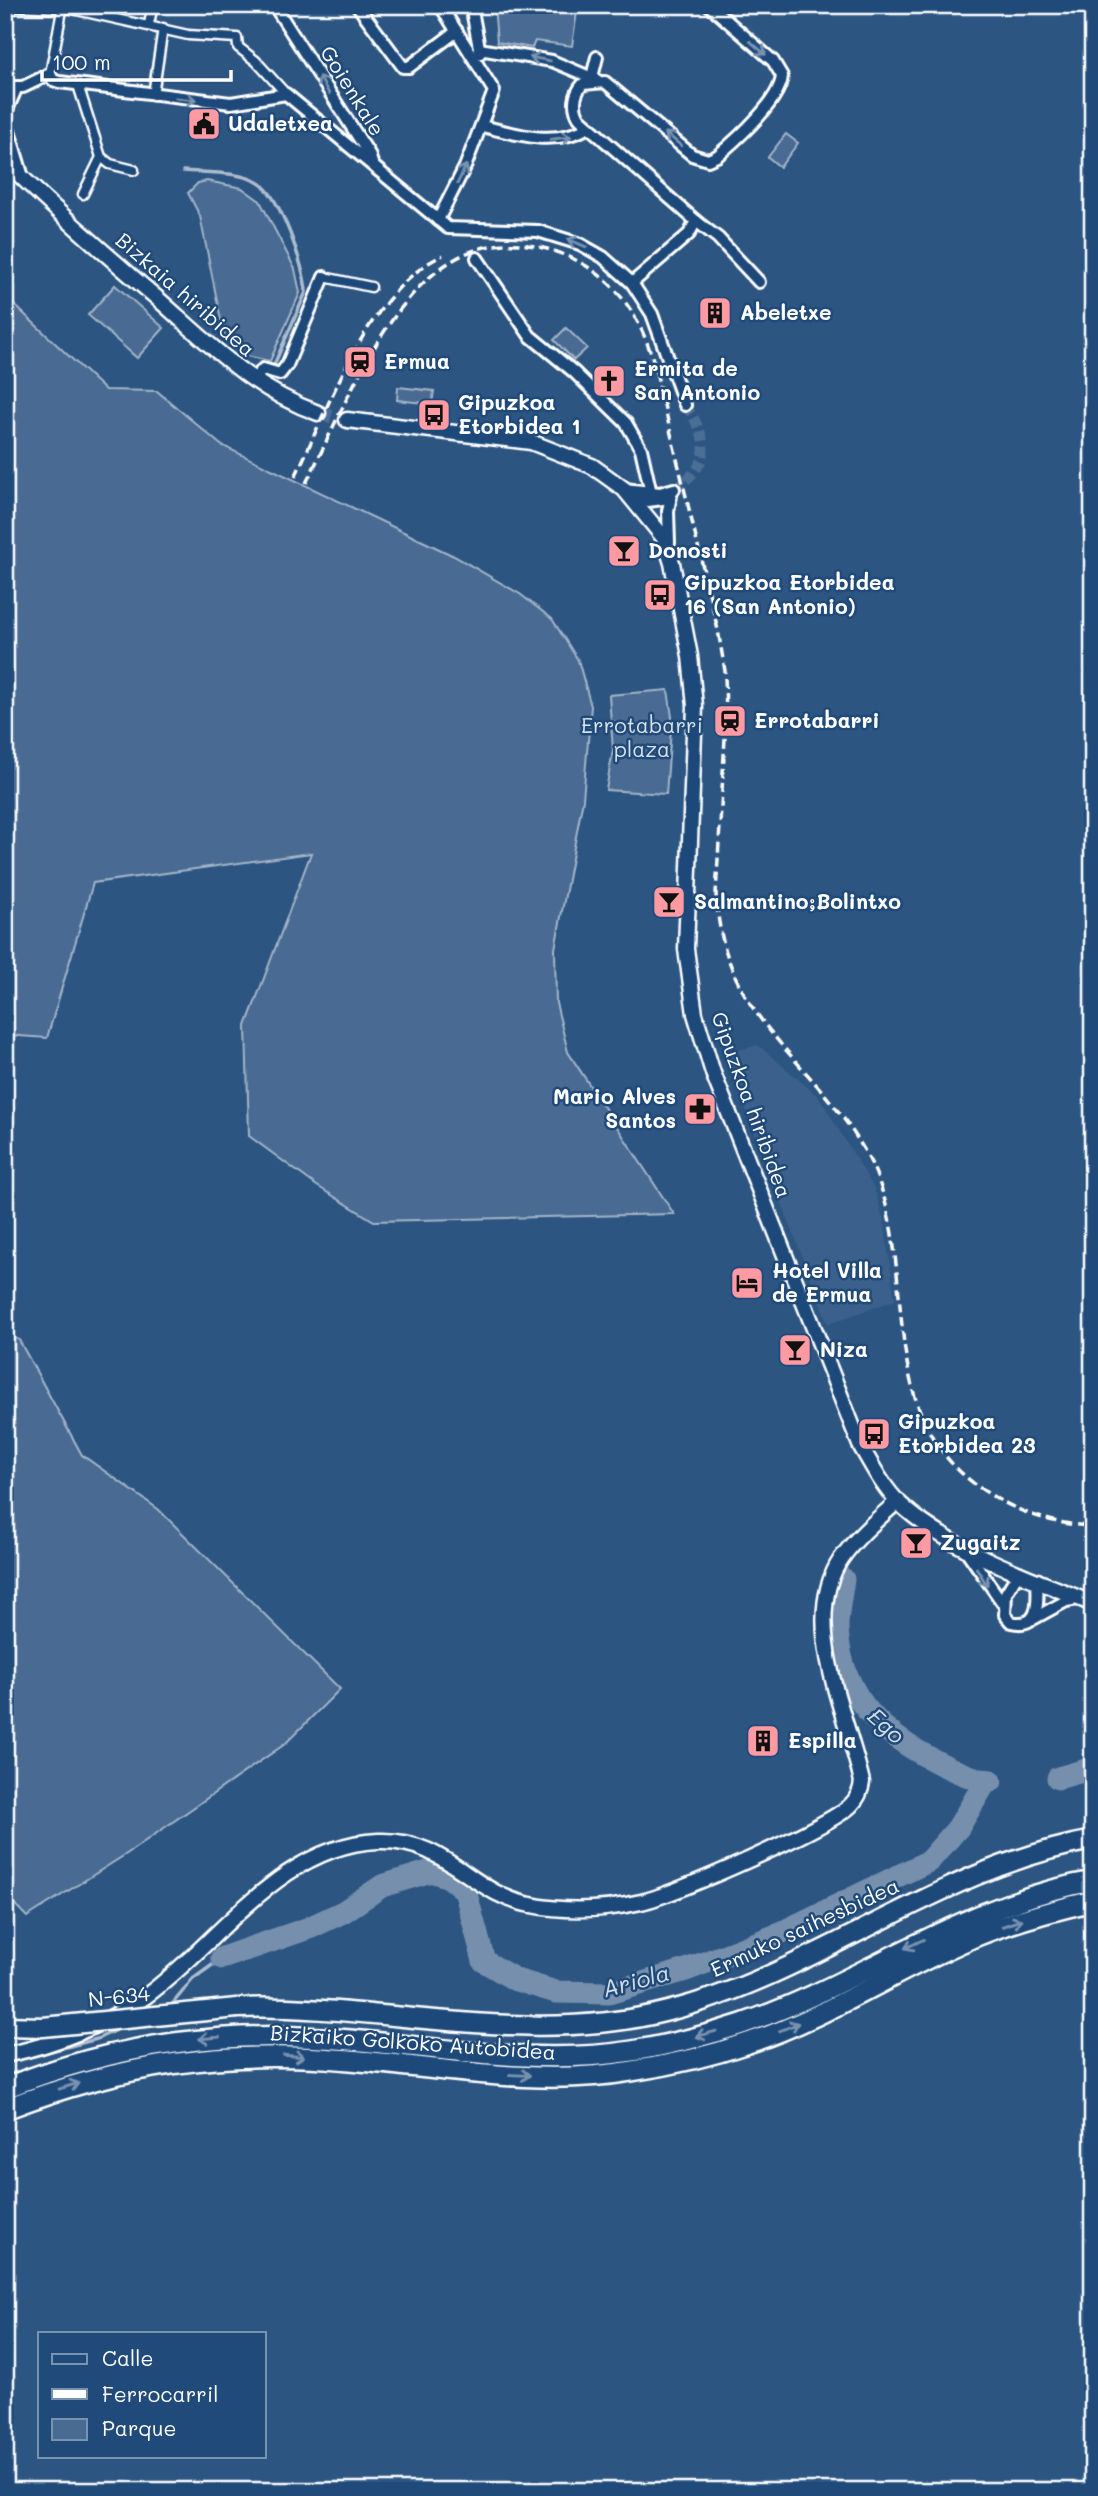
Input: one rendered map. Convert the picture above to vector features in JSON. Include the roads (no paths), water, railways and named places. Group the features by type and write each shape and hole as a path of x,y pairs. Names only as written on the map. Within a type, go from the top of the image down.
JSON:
{"highway":[{"name":"Ermuko saihesbidea","path":"237,2008 285,2006 525,2027 580,2026 627,2020 703,2000 782,1968 961,1879 1018,1858 1093,1840"},
{"path":"1044,1902 1093,1881"},
{"path":"1044,1902 1093,1901"},
{"name":"Bizkaiko Golkoko Autobidea","path":"5,2088 98,2056 178,2040 233,2035 350,2040 517,2056 570,2057 642,2049 743,2024 976,1915 1044,1902"},
{"name":"Bizkaiko Golkoko Autobidea","path":"5,2109 52,2091 146,2066 239,2056 349,2059 516,2076 568,2077 629,2072 749,2043 804,2021 1044,1902"},
{"name":"N-634","path":"5,2026 55,2026 237,2008"}],"street":[{"path":"16,5 63,6 188,35 237,38 237,47 256,61 286,93 448,228 469,231 525,230 558,236 603,257 632,283 658,327 685,405"},
{"path":"149,24 153,5"},
{"path":"357,5 403,67 410,66 457,32"},
{"path":"440,5 457,32 475,46 552,61 618,90 692,155 708,160 717,156 771,100 780,89 782,76 773,61 709,5"},
{"path":"438,220 482,126 494,91 481,66 475,46 471,5"},
{"path":"63,6 50,74 53,80 231,103 286,93"},
{"name":"Goienkale","path":"275,8 285,19 372,163"},
{"path":"153,95 163,28"},
{"path":"595,79 597,57"},
{"path":"5,87 18,87 50,74"},
{"path":"595,79 583,84 575,100 577,114 718,238 759,282"},
{"path":"78,85 101,157 110,164 134,170"},
{"path":"18,87 6,113 6,121 24,180"},
{"path":"482,126 551,139 571,137 589,127"},
{"path":"83,194 101,157"},
{"name":"Bizkaia hiribidea","path":"5,161 254,380 299,406 318,413"},
{"path":"632,283 688,234 696,221"},
{"path":"477,258 530,336 574,372 626,423 641,449 651,493"},
{"path":"254,380 263,369 280,374 287,365 324,277 371,286"},
{"name":"Gipuzkoa hiribidea","path":"346,419 531,442 592,466 624,489 664,538 672,563 690,656 695,706 686,949 695,1014 713,1073 860,1445 882,1483 898,1502 916,1517 964,1546 1086,1601"},
{"path":"624,489 672,493"},
{"path":"624,489 648,501 672,493"},
{"path":"672,493 668,528 672,563"},
{"path":"5,2055 30,2050 86,2028 146,1996 270,1888 300,1865 334,1850 366,1841 394,1840 424,1846 502,1896 530,1905 601,1908 662,1897 815,1828 850,1807 860,1793 862,1782 828,1658 824,1635 828,1591 841,1559 898,1502"},
{"path":"964,1546 1004,1605"},
{"path":"1019,1572 1006,1593 1004,1605 1005,1615 1011,1622 1027,1623 1066,1601 1086,1601"},
{"path":"1033,1619 1038,1602 1037,1579"}],"waterway":[{"path":"183,171 232,174 251,179 267,190 283,216 296,250 306,292 273,367"},
{"name":"Ego","path":"843,1579 837,1621 840,1649 845,1670 863,1705 907,1745 958,1772 991,1781"},
{"name":"Ego","path":"1058,1778 1093,1768"},
{"name":"Ariola","path":"222,1958 309,1928 343,1912 382,1886 431,1871 449,1877 465,1890 484,1961 516,1980 556,1992 609,1993 686,1970 772,1937 929,1861 958,1828 986,1781"},
{"path":"169,2008 193,1979 222,1958"},
{"path":"5,2063 97,2039 120,2028"}],"tunnel":[{"path":"674,489 696,470 704,451 699,429 685,405"},
{"path":"318,413 347,420"}],"railway":[{"path":"306,483 371,354 398,312 430,277 468,253 511,244 562,254 596,272 622,297 640,328 654,363 718,630 725,671 726,721 716,894 722,938 735,975 752,1007 845,1120 867,1155 884,1198 893,1243 903,1336 911,1381 925,1423 950,1461 988,1493 1038,1517 1093,1526"},
{"path":"295,477 337,385 372,322 416,272 443,255"}],"place":[{"name":"Udaletxea","path":"204,124"},
{"name":"Abeletxe","path":"715,313"},
{"name":"Ermua","path":"360,362"},
{"name":"Ermita de San Antonio","path":"609,381"},
{"name":"Gipuzkoa Etorbidea 1","path":"434,415"},
{"name":"Donosti","path":"624,551"},
{"name":"Gipuzkoa Etorbidea 16 (San Antonio)","path":"660,595"},
{"name":"Errotabarri","path":"730,721"},
{"name":"Salmantino;Bolintxo","path":"669,902"},
{"name":"Mario Alves Santos","path":"700,1109"},
{"name":"Hotel Villa de Ermua","path":"747,1283"},
{"name":"Niza","path":"795,1350"},
{"name":"Gipuzkoa Etorbidea 23","path":"874,1434"},
{"name":"Zugaitz","path":"916,1543"},
{"name":"Espilla","path":"763,1741"}],"park label":[{"name":"Errotabarri plaza","path":"642,738"}]}
